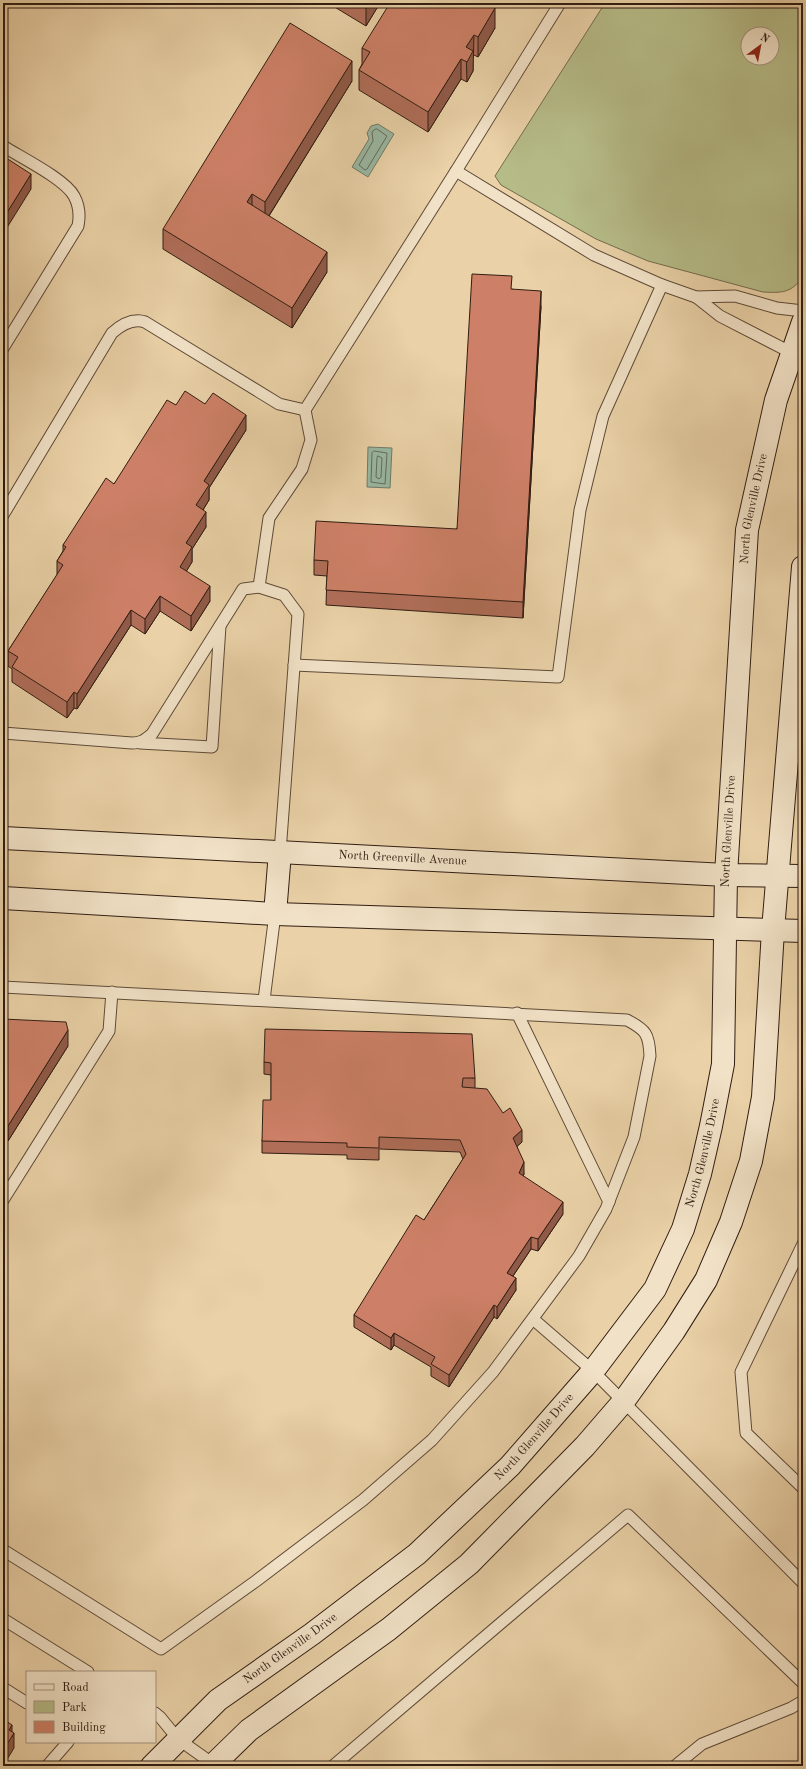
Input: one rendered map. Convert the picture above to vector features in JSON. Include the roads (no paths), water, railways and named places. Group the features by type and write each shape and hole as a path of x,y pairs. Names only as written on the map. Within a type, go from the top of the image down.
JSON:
{"street":[{"name":"North Glenville Drive","path":"152,1766 218,1700 312,1634 417,1554 510,1466 593,1371 655,1288 683,1229 700,1174 723,1064 726,875 747,530 776,400 798,353 803,322"},
{"path":"214,1765 249,1730 389,1629 470,1564 585,1446 623,1402 674,1331 706,1280 732,1222 751,1162 763,1097 773,930 779,876 803,567"},
{"name":"North Greenville Avenue","path":"3,838 726,875 803,876"},
{"path":"275,914 280,852"},
{"path":"3,898 275,914 725,927 803,931"}],"lane":[{"path":"259,587 269,518 302,469 311,440 305,410 560,3"},
{"path":"3,146 64,184 74,195 80,218 78,226 3,348"},
{"path":"456,171 594,255 662,285 696,297 720,316 798,353"},
{"path":"294,665 558,677 580,510 603,416 662,285"},
{"path":"696,297 735,296 777,308 803,311"},
{"path":"3,515 112,333 118,328 135,321 145,322 279,404 305,410"},
{"path":"140,743 152,734 243,589 259,587 284,595 298,614 280,852"},
{"path":"3,733 132,744 140,743 212,747 221,624"},
{"path":"264,1000 275,914"},
{"path":"3,987 627,1020 642,1028 649,1042 650,1056 634,1137 609,1202 579,1256 493,1372 432,1440 363,1500 161,1649 3,1550"},
{"path":"3,1200 109,1031 112,992"},
{"path":"517,1013 609,1202"},
{"path":"803,1244 741,1372 746,1433 803,1488"},
{"path":"533,1319 593,1371 803,1583"},
{"path":"333,1766 628,1515 803,1683"},
{"path":"3,1619 86,1671"},
{"path":"3,1688 26,1702"},
{"path":"674,1766 702,1744 792,1708 803,1701"},
{"path":"156,1714 160,1716 178,1739 214,1765"},
{"path":"47,1766 67,1743"}],"water":[{"path":"378,124 394,134 368,177 352,167 369,139 367,133 371,126"},
{"path":"368,447 392,448 390,488 367,487"}]}
